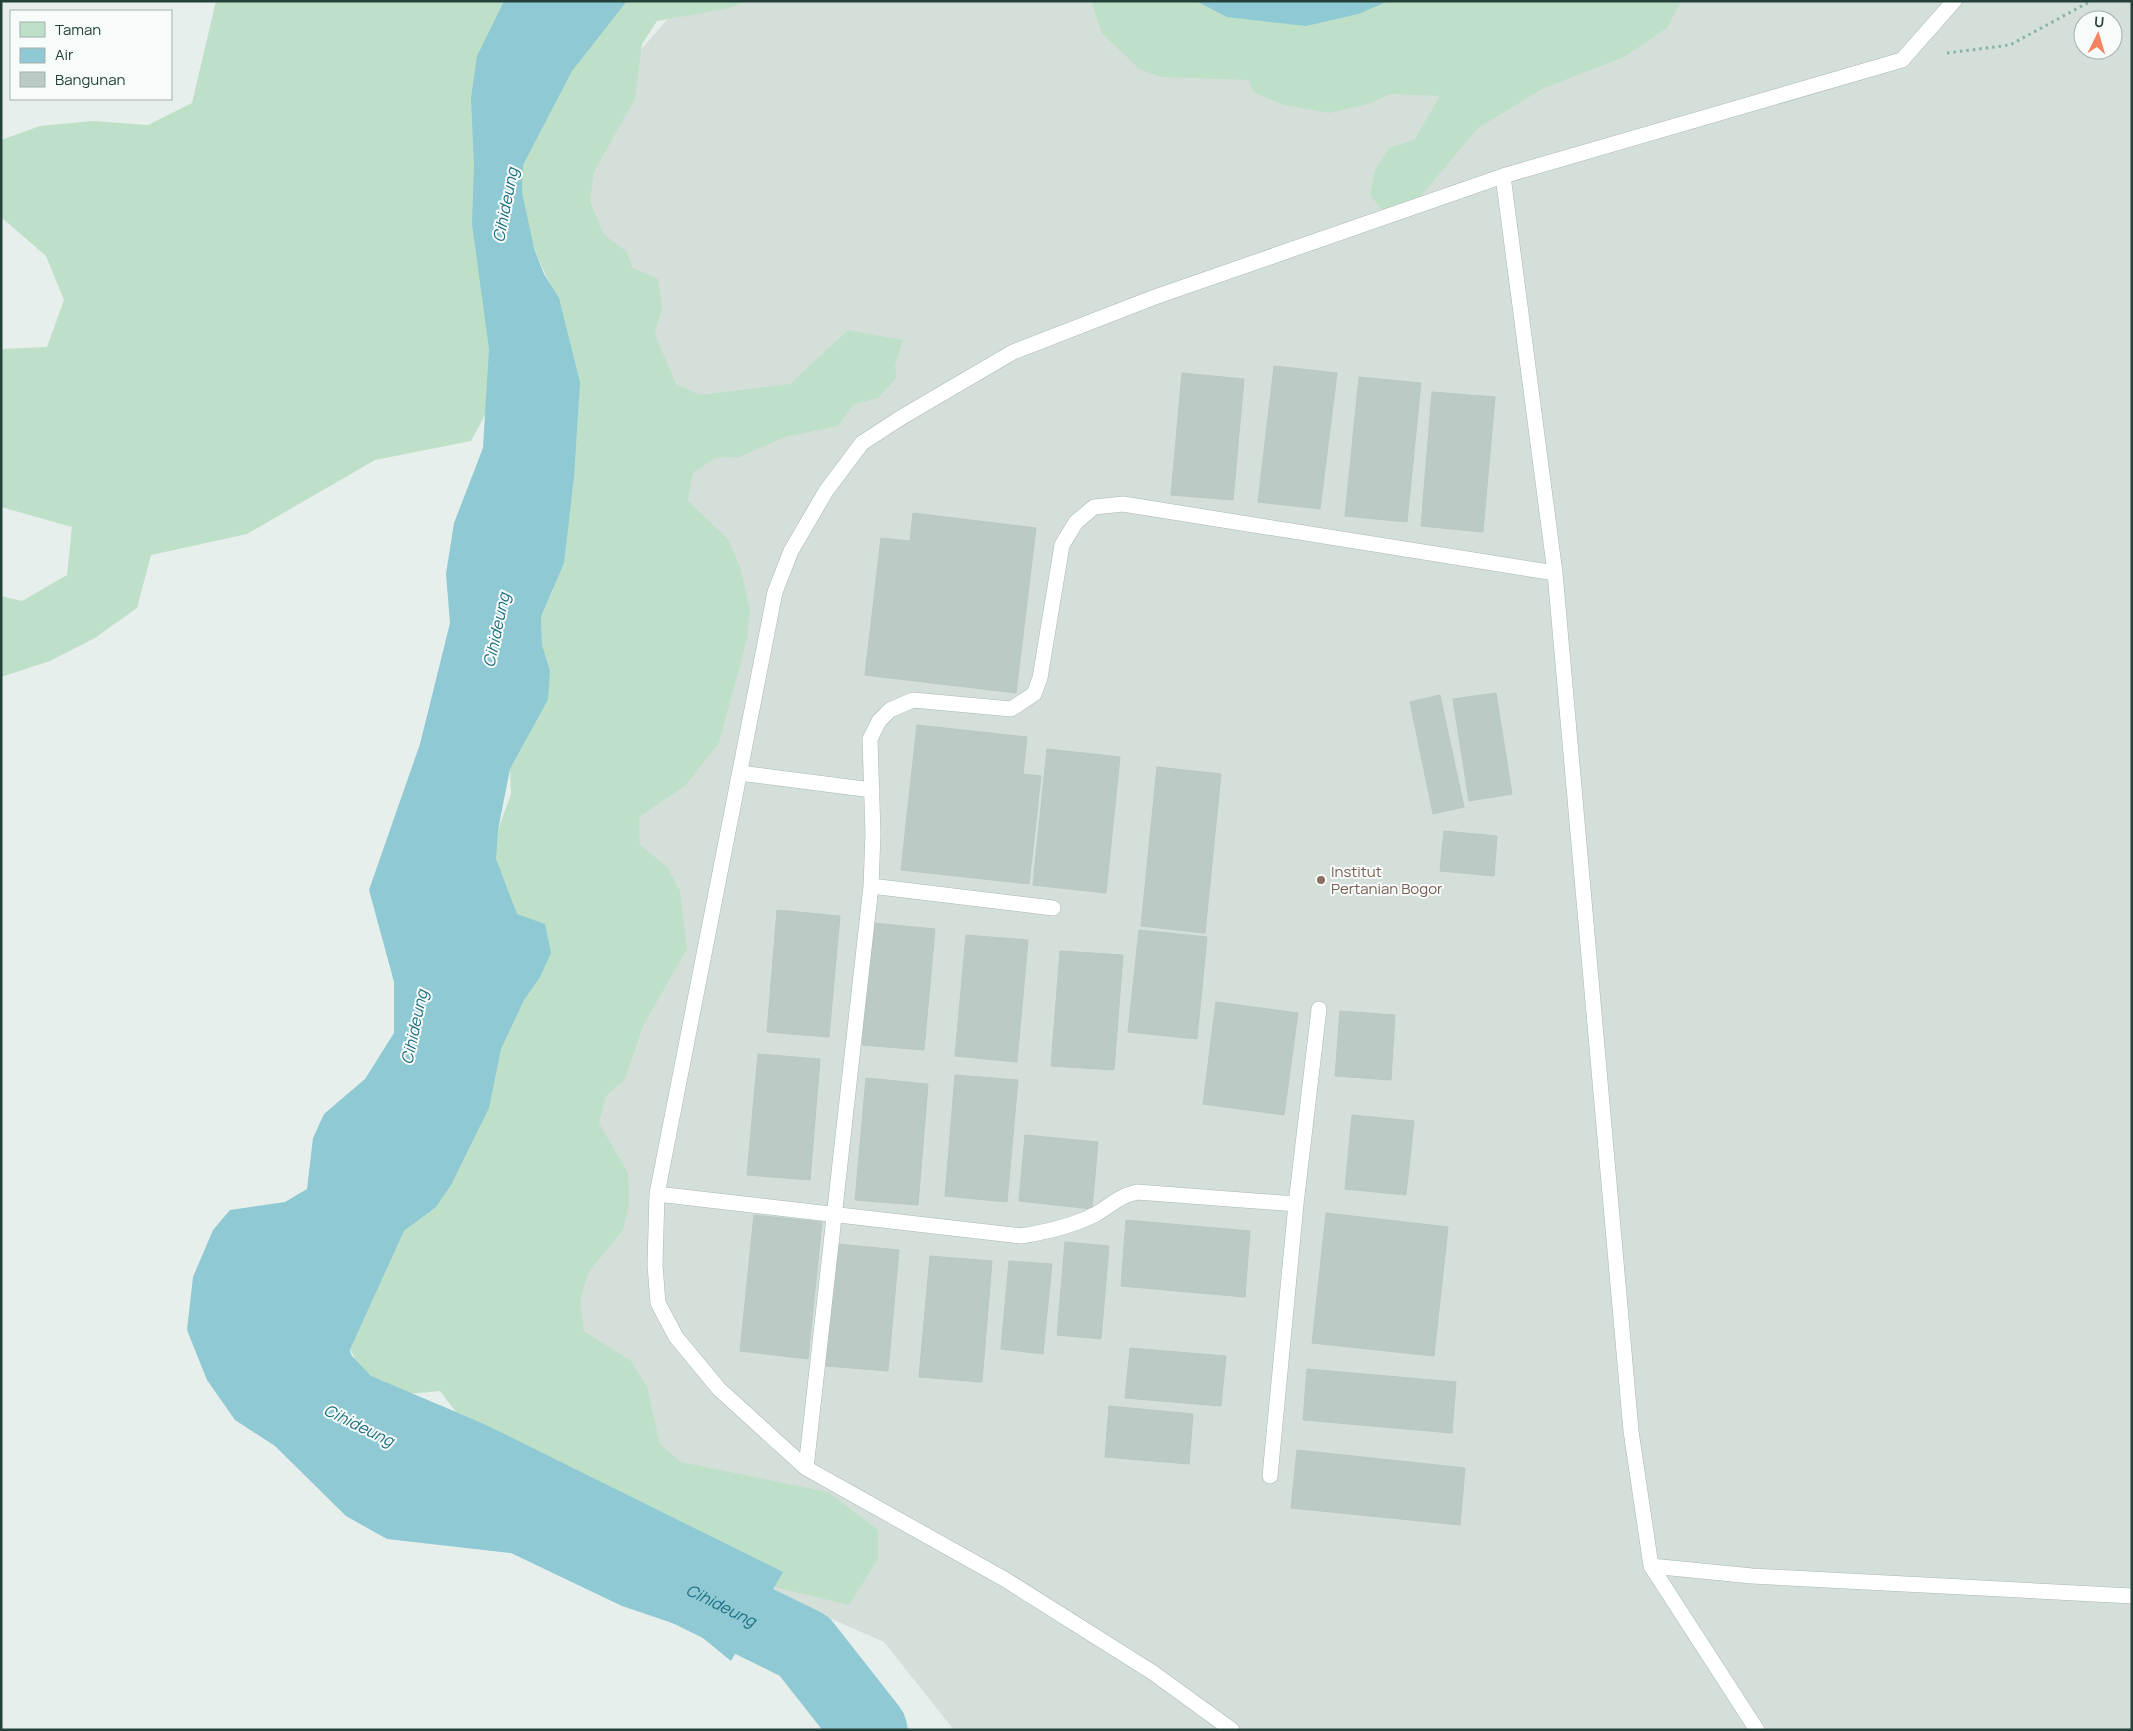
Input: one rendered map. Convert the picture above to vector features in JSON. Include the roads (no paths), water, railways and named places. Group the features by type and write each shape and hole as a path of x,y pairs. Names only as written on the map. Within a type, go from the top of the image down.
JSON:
{"lane":[{"path":"1232,1730 1152,1672 1006,1580 806,1468 719,1389 676,1337 658,1303 654,1265 657,1194 775,592 791,551 826,491 862,443 902,417 1013,352 1155,297 1503,176 1902,60 1954,1"},
{"path":"1503,176 1555,573 1631,1431 1651,1566 1757,1730"},
{"path":"806,1468 871,886 872,790 870,739 879,721 890,710 913,700 1011,709 1034,694 1040,678 1062,545 1076,522 1094,507 1123,504 1555,573"},
{"path":"740,773 872,790"},
{"path":"871,886 1053,908"},
{"path":"1270,1476 1296,1204 1319,1009"},
{"path":"657,1194 1021,1236 1044,1233 1074,1223 1096,1214 1122,1196 1137,1192 1296,1204"},
{"path":"1651,1566 1752,1576 2132,1596"}],"water":[{"path":"504,1 627,1 572,71 523,165 522,192 534,248 544,274 559,298 580,382 574,477 564,563 541,617 542,645 550,671 548,700 510,769 498,830 496,859 517,914 545,924 551,953 540,977 524,1000 501,1049 489,1108 451,1185 435,1208 393,1239 345,1253 325,1269 341,1331 352,1356 371,1376 482,1423 783,1572 731,1661 693,1630 622,1606 511,1553 387,1539 346,1516 275,1446 235,1420 207,1380 187,1330 193,1277 213,1230 230,1210 285,1202 307,1189 313,1138 324,1114 365,1079 394,1033 394,982 369,890 420,744 450,623 446,574 454,523 483,448 489,349 472,224 474,166 471,98 477,56"},
{"path":"1196,1 1389,1 1358,14 1306,26 1227,17"}],"waterway":[{"name":"Cihideung","path":"290,1391 380,1193 389,1153"},
{"name":"Cihideung","path":"662,1576 804,1646 870,1730"}],"place":[{"name":"Institut Pertanian Bogor","path":"1321,880"}]}
